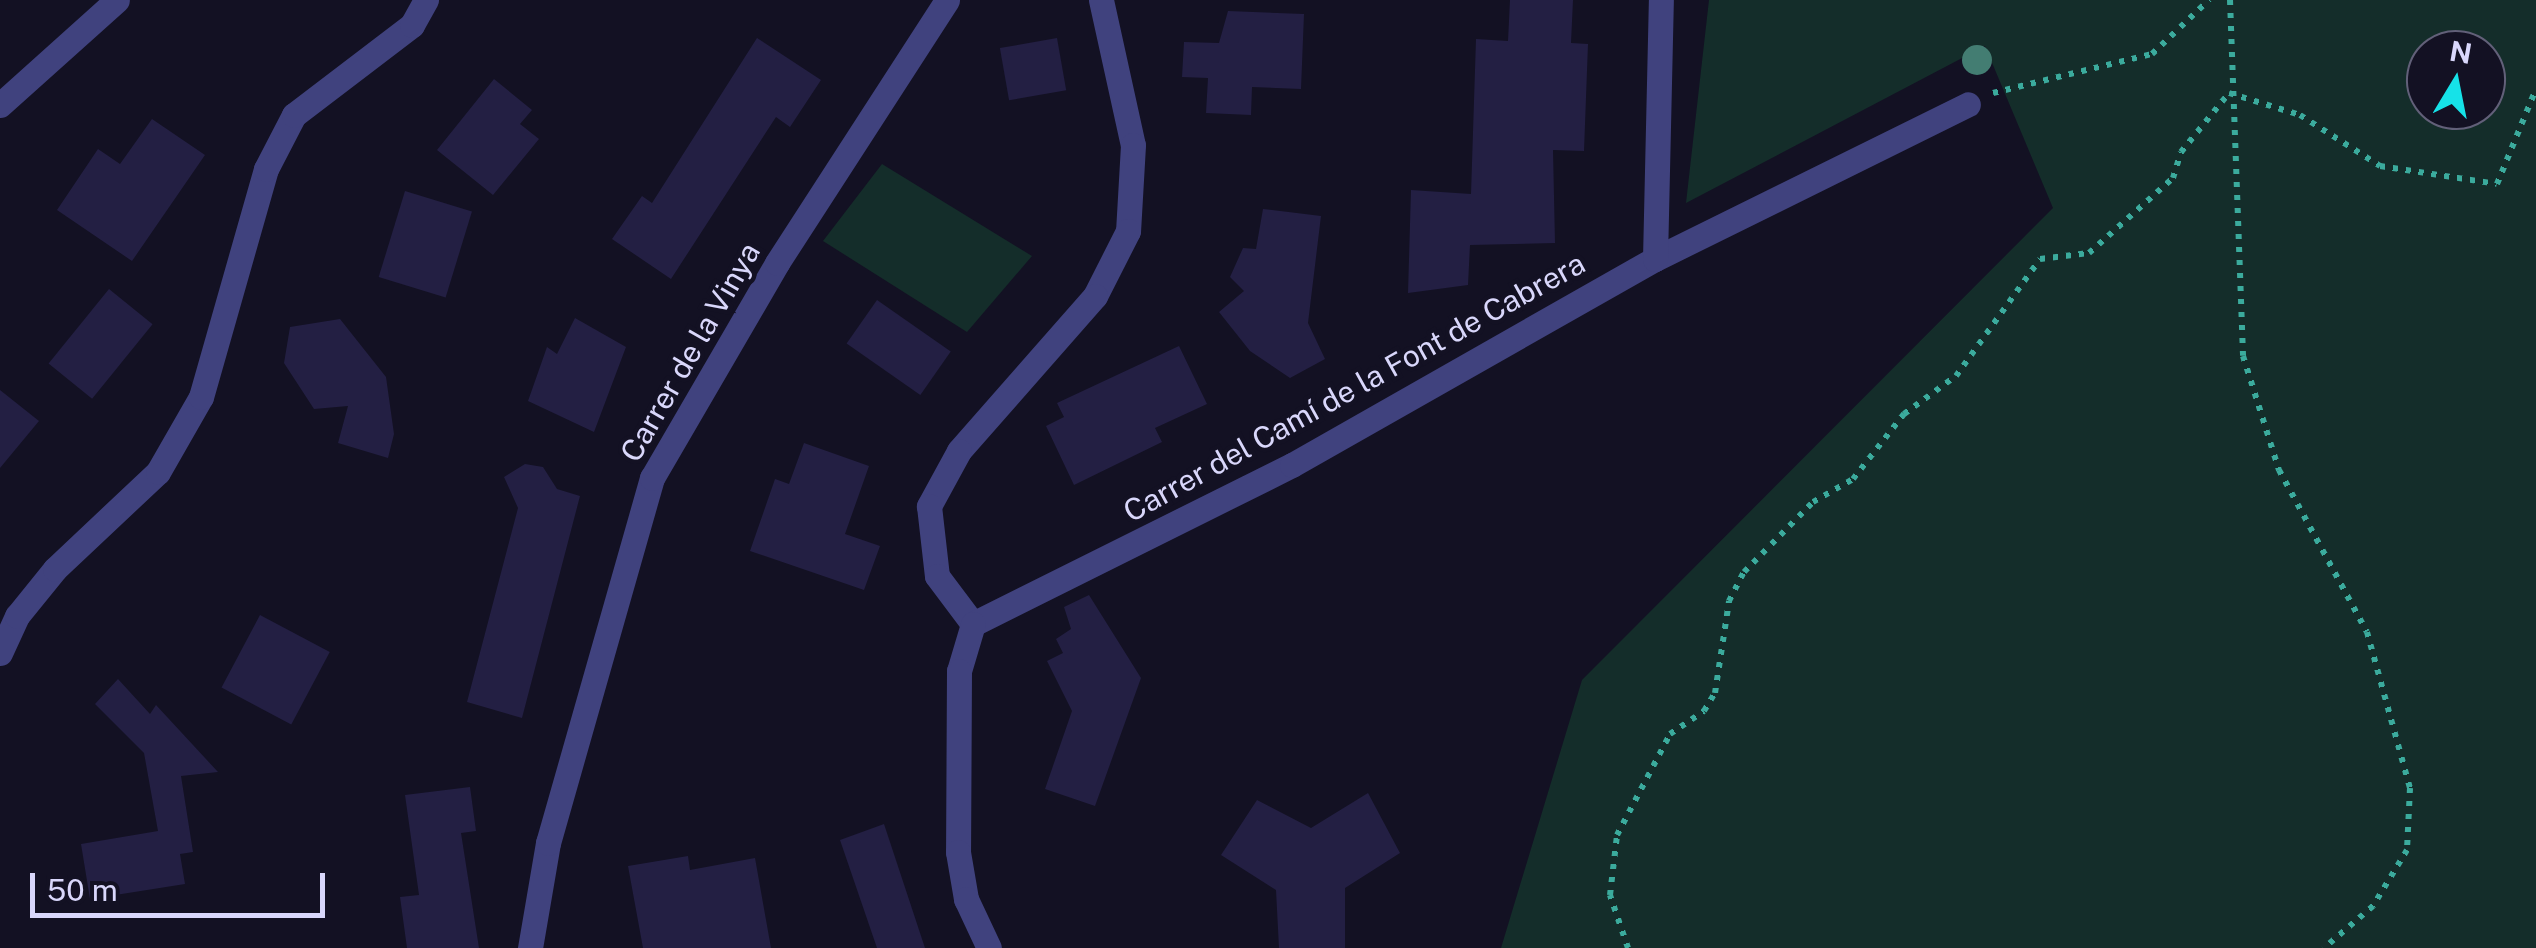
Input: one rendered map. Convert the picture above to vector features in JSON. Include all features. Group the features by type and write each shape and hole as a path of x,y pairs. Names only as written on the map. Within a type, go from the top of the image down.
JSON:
{"street":[{"path":"0,105 117,0"},
{"path":"0,652 16,616 55,569 158,472 192,412 266,169 294,115 412,25 426,0"},
{"name":"Carrer de la Vinya","path":"530,948 548,843 652,478 776,263 947,0"},
{"path":"989,948 966,899 958,852 959,671 974,624 937,576 929,506 959,450 1095,296 1128,231 1133,145 1101,0"},
{"path":"1655,258 1661,0"},
{"name":"Carrer del Camí de la Font de Cabrera","path":"974,624 1292,465 1655,258 1968,104"}],"path":[{"path":"1968,104 2152,54 2209,0"},
{"path":"2230,0 2229,93 2244,356 2280,470 2367,632 2410,788 2408,850 2373,906 2324,948"},
{"path":"2229,93 2300,115 2380,166 2497,184 2536,90"},
{"path":"1628,948 1610,895 1617,834 1670,734 1704,711 1715,693 1729,601 1744,572 1813,502 1853,479 1904,414 1956,376 2040,259 2088,253 2173,178 2181,152 2229,93"}],"green space":[{"path":"1709,0 2536,0 2536,948 1501,948 1582,680 2053,208 1985,46 1686,203"},
{"path":"882,164 1032,256 967,332 823,241"}],"building":[{"path":"1510,0 1573,0 1571,43 1588,44 1584,151 1553,150 1555,243 1470,245 1468,285 1408,293 1411,190 1471,194 1476,39 1508,41"},
{"path":"1228,11 1304,14 1301,89 1252,87 1251,115 1206,113 1208,78 1182,77 1184,42 1219,43"},
{"path":"757,38 821,80 790,127 776,117 671,279 612,239 642,196 652,203"},
{"path":"1057,38 1066,90 1009,100 1000,48"},
{"path":"494,79 532,110 520,124 539,139 493,195 437,150"},
{"path":"152,119 205,155 132,261 57,210 98,149 120,164"},
{"path":"405,191 472,211 446,298 379,277"},
{"path":"1263,209 1321,216 1308,323 1325,359 1290,378 1250,351 1219,312 1244,291 1230,277 1243,248 1256,249"},
{"path":"109,289 153,324 92,399 49,364"},
{"path":"877,300 951,352 920,395 847,343"},
{"path":"575,318 626,347 594,432 528,401 547,347 557,354"},
{"path":"340,319 386,377 394,434 388,458 338,443 348,406 314,409 284,363 290,327"},
{"path":"1179,346 1207,404 1155,428 1162,442 1074,485 1046,426 1064,417 1057,403"},
{"path":"0,390 39,421 0,468"},
{"path":"804,443 869,466 845,534 880,546 864,590 750,551 775,479 789,484"},
{"path":"525,464 543,467 557,489 580,496 522,718 467,702 518,508 504,477"},
{"path":"1089,595 1141,678 1095,806 1045,789 1072,711 1047,661 1063,653 1056,639 1071,629 1064,607"},
{"path":"260,615 330,652 291,724 222,687"},
{"path":"118,679 150,714 156,705 218,772 181,776 193,852 180,854 185,884 90,899 81,844 158,831 144,753 95,704"},
{"path":"470,787 476,831 461,833 479,948 407,948 400,897 419,895 405,795"},
{"path":"1368,793 1400,853 1345,888 1345,948 1279,948 1276,890 1221,855 1257,800 1311,828"},
{"path":"884,824 925,948 877,948 840,840"},
{"path":"688,856 690,870 755,858 771,948 643,948 628,866"}]}
